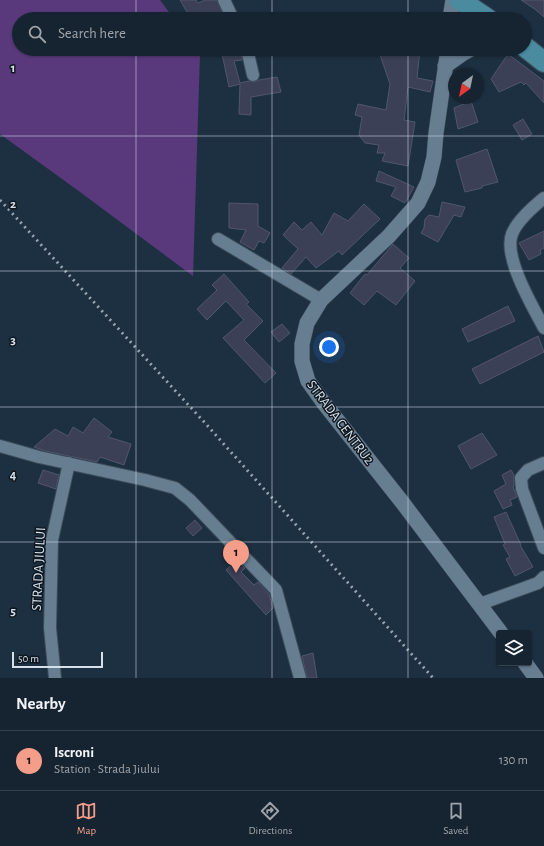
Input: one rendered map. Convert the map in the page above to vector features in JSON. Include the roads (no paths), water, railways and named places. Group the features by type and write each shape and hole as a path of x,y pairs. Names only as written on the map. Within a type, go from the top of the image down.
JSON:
{"main road":[{"path":"460,0 478,12"},
{"path":"532,53 544,62"}],"street":[{"path":"224,0 229,12"},
{"path":"451,12 453,0"},
{"path":"249,56 253,75"},
{"name":"STRADA CENTRU2","path":"447,56 434,157 428,182 418,204 389,236 321,300 307,323 302,344 302,361 308,381 323,402 500,630"},
{"path":"445,66 459,56"},
{"path":"544,198 523,218 512,233 510,244 512,257 522,286 544,328"},
{"path":"218,239 321,300"},
{"path":"0,446 39,457 175,488 190,500 276,590 300,678"},
{"name":"STRADA JIULUI","path":"55,678 50,628 52,540 69,463"},
{"path":"544,463 528,470 521,478 522,489 544,548"},
{"path":"480,604 538,584 544,577"},
{"path":"527,666 536,678"}],"railway":[{"path":"0,200 205,423 433,678"}],"place":[{"name":"Iscroni","path":"236,573"}]}
